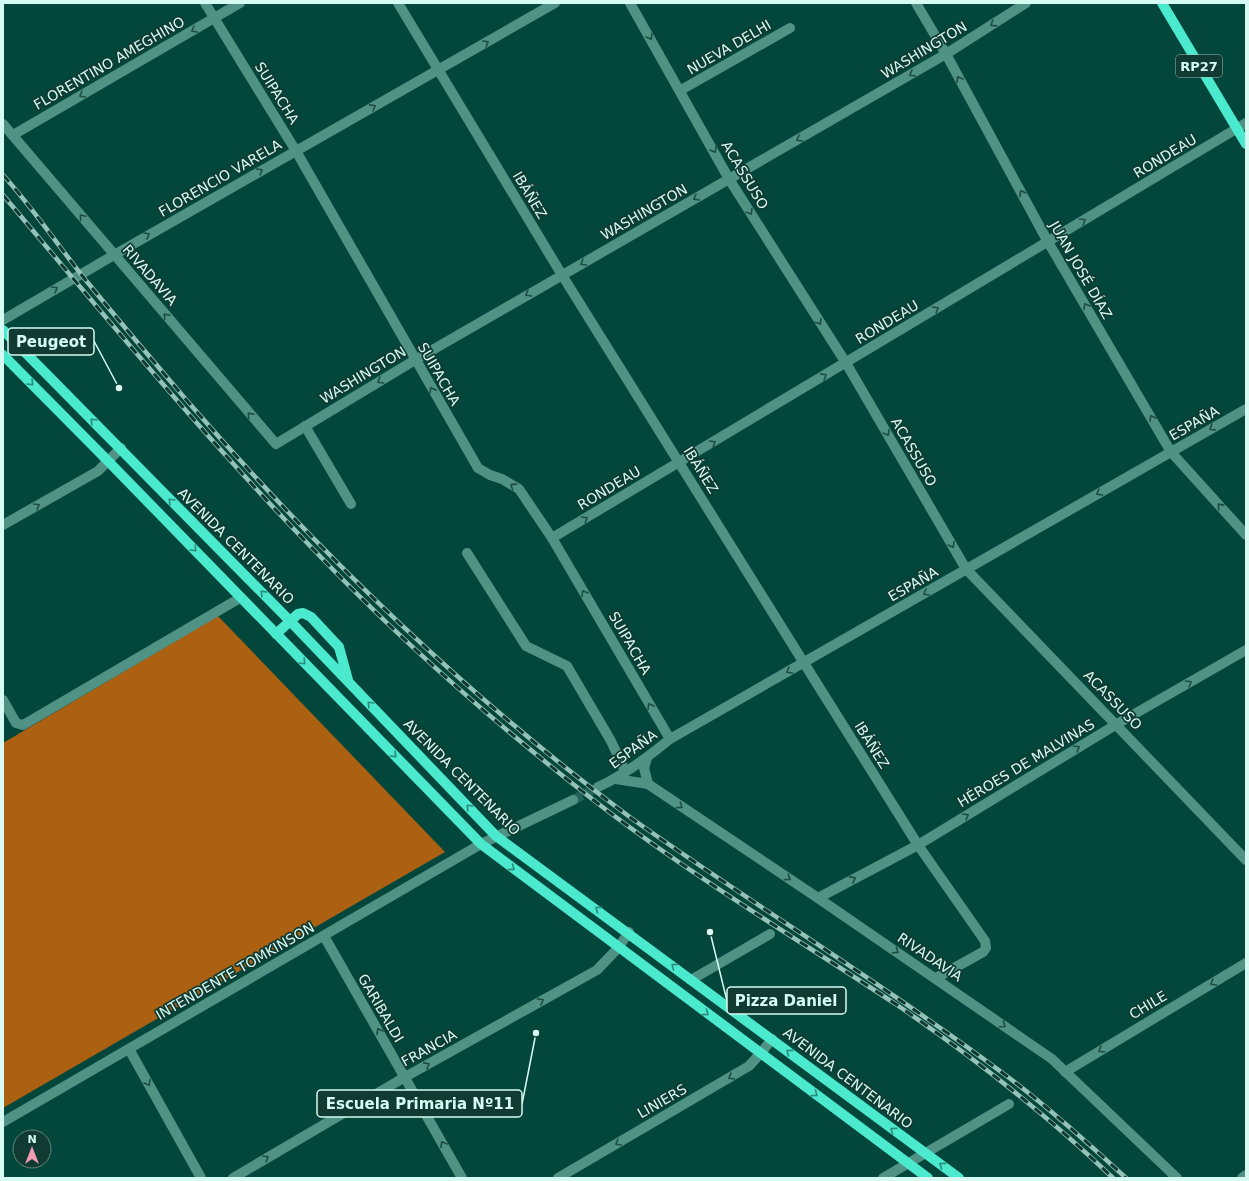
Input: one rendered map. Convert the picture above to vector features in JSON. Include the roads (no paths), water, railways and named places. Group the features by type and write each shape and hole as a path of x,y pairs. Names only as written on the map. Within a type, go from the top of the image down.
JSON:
{"main road":[{"name":"RP27","path":"1162,3 1246,144"},
{"name":"AVENIDA CENTENARIO","path":"3,330 290,621 496,836 629,932 691,980 959,1178"},
{"path":"3,355 481,844 618,948 928,1178"},
{"path":"276,634 298,614 303,613 311,617 339,647 349,682"}],"street":[{"name":"SUIPACHA","path":"205,3 296,151 478,468 490,475 502,478 519,489 552,538 670,739"},
{"name":"FLORENTINO AMEGHINO","path":"13,135 240,3"},
{"name":"IBÁÑEZ","path":"398,3 562,275 804,663 918,845 985,941 986,948 983,952 936,978"},
{"name":"FLORENCIO VARELA","path":"3,320 555,3"},
{"name":"ACASSUSO","path":"630,3 681,90 730,179 846,364 966,569 1117,724 1246,860"},
{"name":"JUAN JOSÉ DÍAZ","path":"916,3 946,54 1048,242 1171,452 1246,535"},
{"name":"WASHINGTON","path":"276,444 415,360 946,54 1026,3"},
{"name":"NUEVA DELHI","path":"681,90 790,28"},
{"name":"RONDEAU","path":"552,538 846,364 1246,123"},
{"name":"RIVADAVIA","path":"3,124 276,444"},
{"name":"ESPAÑA","path":"598,787 616,779 625,771 648,758 670,739 1246,409"},
{"path":"305,426 352,504"},
{"path":"3,525 98,471 121,448"},
{"path":"467,553 526,646 567,666 611,741 625,771"},
{"path":"3,700 16,724 23,725 240,598"},
{"name":"HÉROES DE MALVINAS","path":"818,898 918,845 1117,724 1246,650"},
{"path":"648,758 644,768 648,784"},
{"name":"RIVADAVIA","path":"616,779 648,784 936,978 1052,1059 1177,1178"},
{"path":"481,844 573,800"},
{"name":"INTENDENTE TOMKINSON","path":"3,1122 481,844"},
{"name":"FRANCIA","path":"233,1178 405,1078 597,970 618,948 629,932"},
{"path":"691,980 770,934"},
{"name":"GARIBALDI","path":"324,936 462,1178"},
{"name":"CHILE","path":"1065,1072 1246,963"},
{"name":"LINIERS","path":"558,1178 749,1066 772,1039"},
{"path":"129,1048 201,1178"},
{"path":"883,1178 1009,1104"},
{"path":"1242,1178 1246,1176"}],"tunnel":[{"path":"573,800 598,787"}],"railway":[{"path":"3,175 84,278 239,460 344,570 455,674 512,724 631,818 912,1008 1004,1074 1066,1124 1126,1178"},
{"path":"3,195 155,375 273,507 379,615 481,708 551,767 662,851 897,1005 953,1045 1062,1131 1113,1178"}],"place":[{"name":"Peugeot","path":"119,388"},
{"name":"Pizza Daniel","path":"710,932"},
{"name":"Escuela Primaria Nº11","path":"536,1033"}]}
